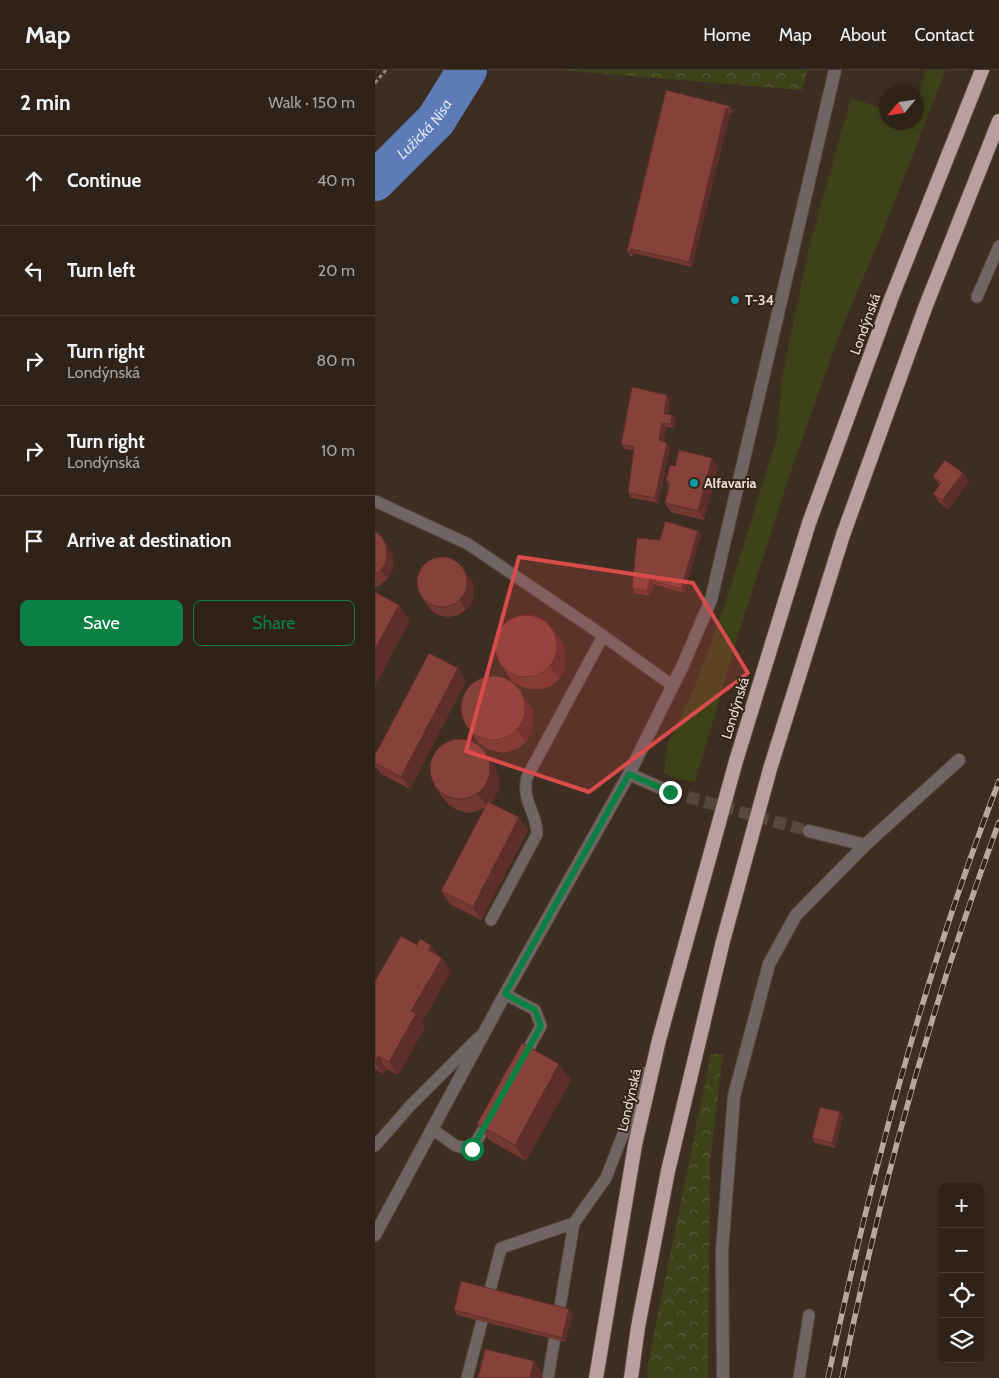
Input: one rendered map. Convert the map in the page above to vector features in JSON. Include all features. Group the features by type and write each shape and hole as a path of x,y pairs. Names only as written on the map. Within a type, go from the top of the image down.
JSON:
{"highway":[{"name":"Londýnská","path":"595,1378 635,1145 659,1040 736,761 809,523 895,290 982,70"},
{"path":"631,1378 638,1326 668,1171 723,941 770,769 843,536 925,308 999,122"}],"street":[{"path":"375,1235 505,994 629,774 673,686 711,600 835,70"},
{"path":"723,1378 722,1251 734,1096 769,964 796,915 865,845 959,760"},
{"path":"629,774 670,792"},
{"path":"809,831 865,845"}],"lane":[{"path":"977,297 999,246"},
{"path":"375,501 468,544 673,686"},
{"path":"491,920 537,834 537,825 525,788 527,777 603,636"},
{"path":"505,994 535,1010 541,1026 518,1067"},
{"path":"375,1146 410,1106 484,1033"},
{"path":"548,1378 573,1223 606,1178 659,1040"},
{"path":"432,1129 456,1146 472,1149 495,1108"},
{"path":"467,1378 501,1248 573,1223"},
{"path":"799,1378 809,1315"}],"path":[{"path":"375,83 386,70"}],"highlighted area":[{"path":"519,557 693,583 748,673 589,792 466,751"}],"green space":[{"path":"557,70 808,70 802,90"},
{"path":"926,70 946,70 924,126 924,85 922,85"},
{"path":"851,98 879,107 879,130 923,130 840,333 792,468 740,629 695,782 676,779 664,773 668,743 693,691 724,607 777,438 782,378 809,246"},
{"path":"711,1054 723,1054 710,1162 708,1378 647,1378 648,1363"}],"building":[{"path":"666,90 730,106 729,109 726,108 689,262 631,249 630,252 627,251"},
{"path":"632,387 667,395 664,414 672,415 671,424 662,423 659,440 667,443 655,498 628,493 634,447 621,444"},
{"name":"Alfavaria","path":"679,450 712,458 698,511 665,503 670,482 666,481 670,465 675,466"},
{"path":"945,460 963,473 942,500 933,494 941,483 933,476"},
{"path":"665,521 698,531 681,589 650,580 647,591 632,588 637,538 660,540"},
{"path":"375,531 382,537 386,545 387,554 386,562 375,575"},
{"path":"437,557 447,557 460,564 467,577 467,587 460,600 447,607 437,607 428,603 421,596 417,587 417,577 421,568 428,561"},
{"path":"375,592 399,605 375,649"},
{"path":"520,615 532,615 548,624 555,634 557,646 555,658 548,668 532,677 520,677 509,672 500,663 495,652 495,640 500,629 509,620"},
{"path":"429,653 458,668 401,777 375,763 375,755"},
{"path":"493,676 511,682 519,690 525,708 519,726 511,734 493,740 475,734 467,726 461,708 467,690 475,682"},
{"path":"454,739 466,739 482,747 488,757 490,769 488,781 482,791 466,799 454,799 438,791 430,775 430,763 438,747"},
{"path":"488,802 519,817 473,907 441,891"},
{"path":"401,936 417,945 420,939 431,945 428,950 442,958 411,1011 416,1014 389,1062 378,1056 375,1062 375,981"},
{"path":"522,1043 559,1064 515,1145 477,1124"},
{"path":"820,1107 840,1112 832,1143 812,1138"},
{"path":"461,1281 569,1309 562,1338 454,1310"},
{"path":"485,1349 534,1361 530,1378 478,1378"}],"waterway":[{"name":"Lužická Nisa","path":"375,181 436,120 467,70"}],"tunnel":[{"path":"670,792 809,831"}],"railway":[{"path":"828,1378 862,1226 901,1076 947,928 999,781"},
{"path":"842,1378 873,1237 910,1097 952,959 999,822"}],"place":[{"name":"T-34","path":"735,300"},
{"name":"Alfavaria","path":"694,483"}],"route":[{"path":"472,1149 541,1026 535,1010 505,994 629,774 670,792"}]}
